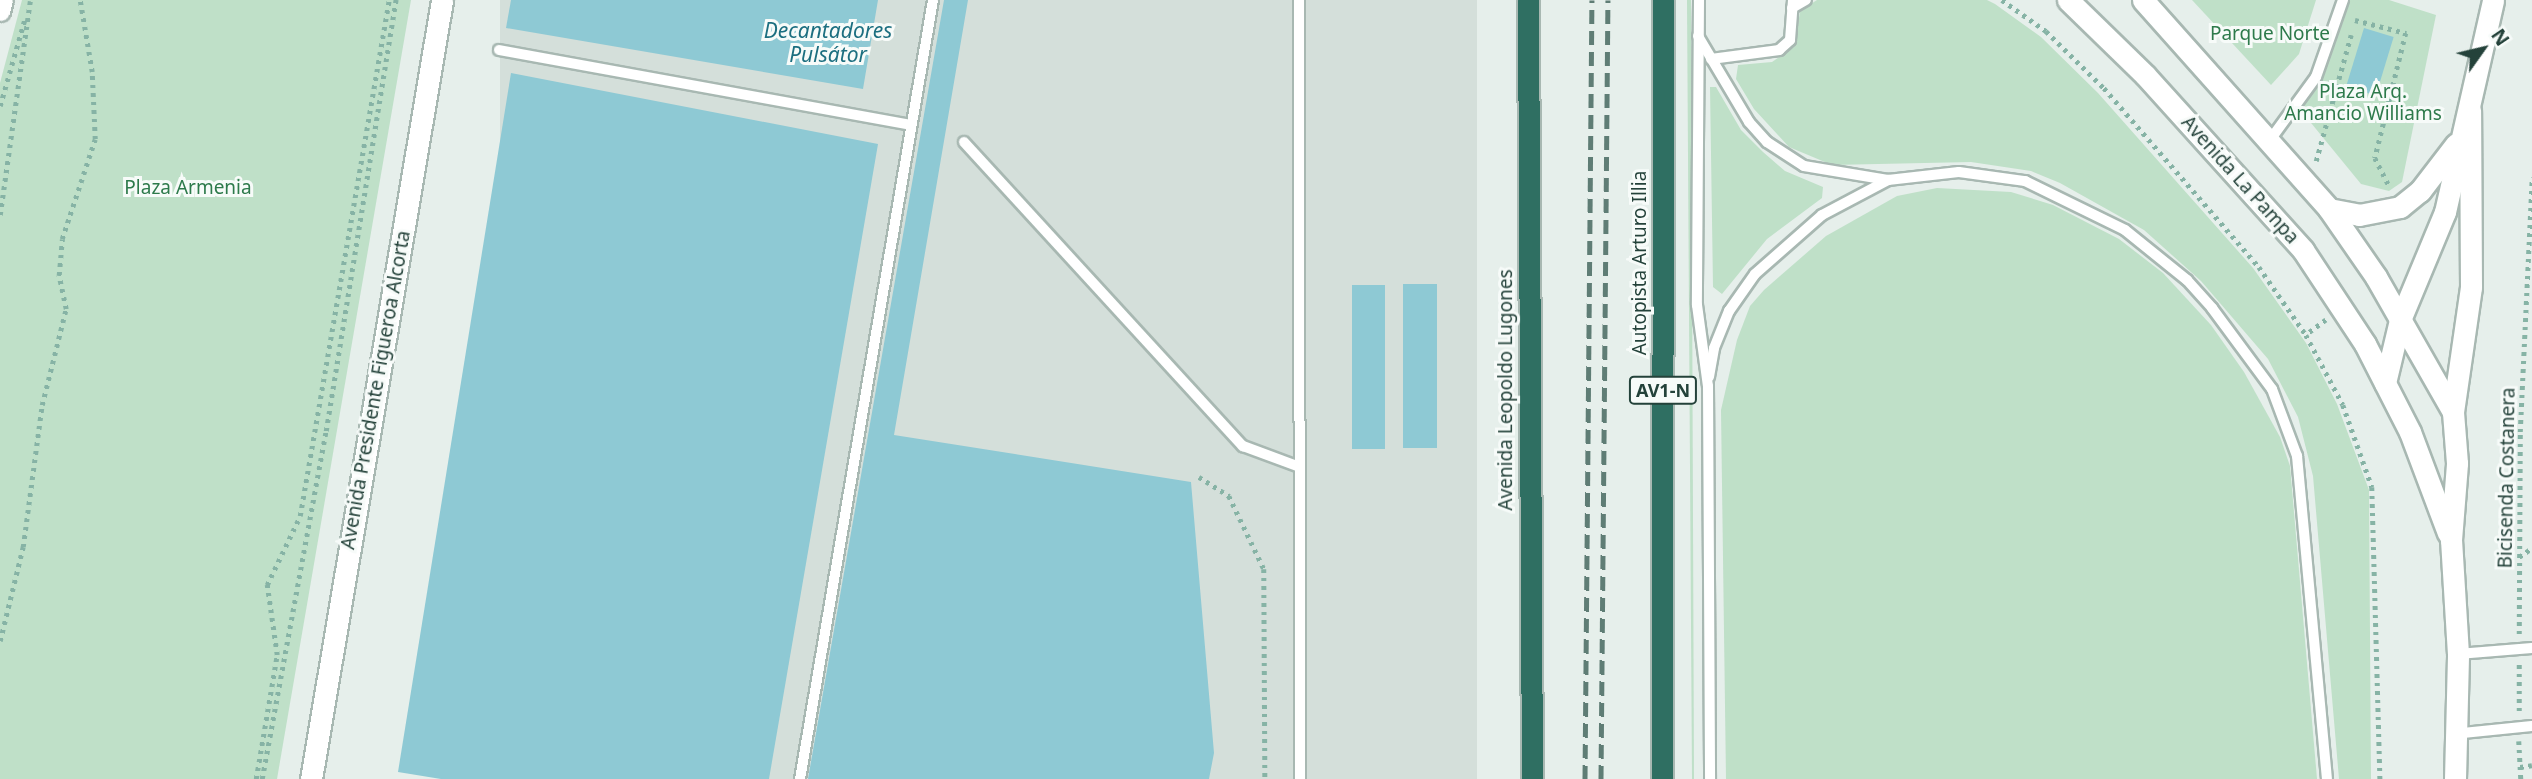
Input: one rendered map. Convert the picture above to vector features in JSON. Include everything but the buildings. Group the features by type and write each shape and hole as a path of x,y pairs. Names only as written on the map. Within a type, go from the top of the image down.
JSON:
{"highway":[{"name":"Avenida Leopoldo Lugones","path":"1528,0 1532,779"},
{"name":"Autopista Arturo Illia","path":"1662,779 1663,0"}],"main road":[{"name":"Avenida Presidente Figueroa Alcorta","path":"311,779 442,0"},
{"name":"Avenida La Pampa","path":"2068,0 2120,48 2266,207 2343,307 2410,432 2451,540"},
{"path":"2143,0 2329,209 2400,320 2453,412"},
{"path":"2385,383 2400,320 2435,244 2470,110 2493,0"},
{"path":"2455,779 2453,734 2458,654 2451,540 2457,463 2453,412 2471,287 2470,110"},
{"path":"2329,209 2359,215 2400,207 2420,191 2463,133"}],"street":[{"path":"0,11 4,0"}],"lane":[{"path":"800,779 933,0"},
{"path":"1299,0 1297,466 1300,779"},
{"path":"1699,0 1698,305 1708,386 1710,779"},
{"path":"1712,59 1779,50 1790,40 1793,4 1806,0"},
{"path":"2270,140 2316,77 2343,0"},
{"path":"1698,36 1749,122 1783,155 1824,173 1888,180 1959,172 1991,173 2025,181 2092,210 2154,251 2187,280 2256,362 2286,419 2303,487 2328,779"},
{"path":"499,50 911,125"},
{"path":"964,142 1242,446 1297,466"},
{"path":"1708,386 1714,348 1729,311 1755,274 1822,215 1888,180"},
{"path":"2458,654 2532,648"},
{"path":"2453,734 2532,726"}],"path":[{"path":"0,641 23,547 42,405 66,309 59,275 62,239 95,139 92,72 80,0"},
{"path":"256,779 277,655 267,585 300,516 389,0"},
{"path":"262,779 326,430 397,0"},
{"path":"2002,0 2046,31 2104,88 2259,267 2306,335 2343,405 2372,487 2380,779"},
{"path":"0,106 30,1"},
{"path":"0,215 30,1"},
{"path":"2309,186 2356,18 2406,33 2375,158 2400,207"},
{"name":"Bicisenda Costanera","path":"2521,779 2519,432 2532,177"},
{"path":"2306,335 2343,307"},
{"path":"1199,477 1229,496 1264,569 1265,779"},
{"path":"2519,557 2532,548"},
{"path":"2520,767 2532,765"}],"shaded area":[{"path":"500,0 1477,0 1477,779 500,779"}],"green space":[{"name":"Plaza Armenia","path":"22,0 411,0 277,779 0,779 0,83"},
{"path":"1687,0 1691,0 1694,779 1692,779"},
{"path":"1817,0 1987,0 1995,4 2041,37 2098,93 2253,268 2306,343 2337,404 2369,490 2371,779 2339,779 2313,476 2298,417 2268,359 2201,281 2144,230 2060,183 2031,171 1971,162 1832,165 1789,147 1754,109 1736,79 1738,65 1772,62 1795,46 1800,11"},
{"name":"Parque Norte","path":"2192,0 2316,0 2299,54 2271,85"},
{"name":"Plaza Arq. Amancio Williams","path":"2343,0 2389,0 2436,15 2402,182 2389,191 2361,184 2298,107"},
{"path":"1710,87 1716,87 1741,130 1763,152 1785,171 1823,187 1822,198 1767,239 1722,294 1713,287"},
{"path":"1937,188 2011,192 2053,205 2119,239 2163,273 2211,325 2244,372 2280,437 2290,466 2317,779 1726,779 1721,410 1737,340 1750,306 1764,290 1826,236 1897,196"}],"water":[{"name":"Decantadores Pulsátor","path":"511,0 878,0 863,89 506,28"},
{"path":"944,0 968,0 894,435 1191,482 1214,753 1209,779 808,779"},
{"path":"2364,28 2394,37 2376,95 2346,86"},
{"path":"511,73 878,144 769,779 441,779 398,772"},
{"path":"1403,284 1437,284 1437,448 1403,448"},
{"path":"1352,285 1385,285 1385,449 1352,449"}],"railway":[{"path":"1585,779 1592,0"},
{"path":"1601,779 1608,0"}]}
